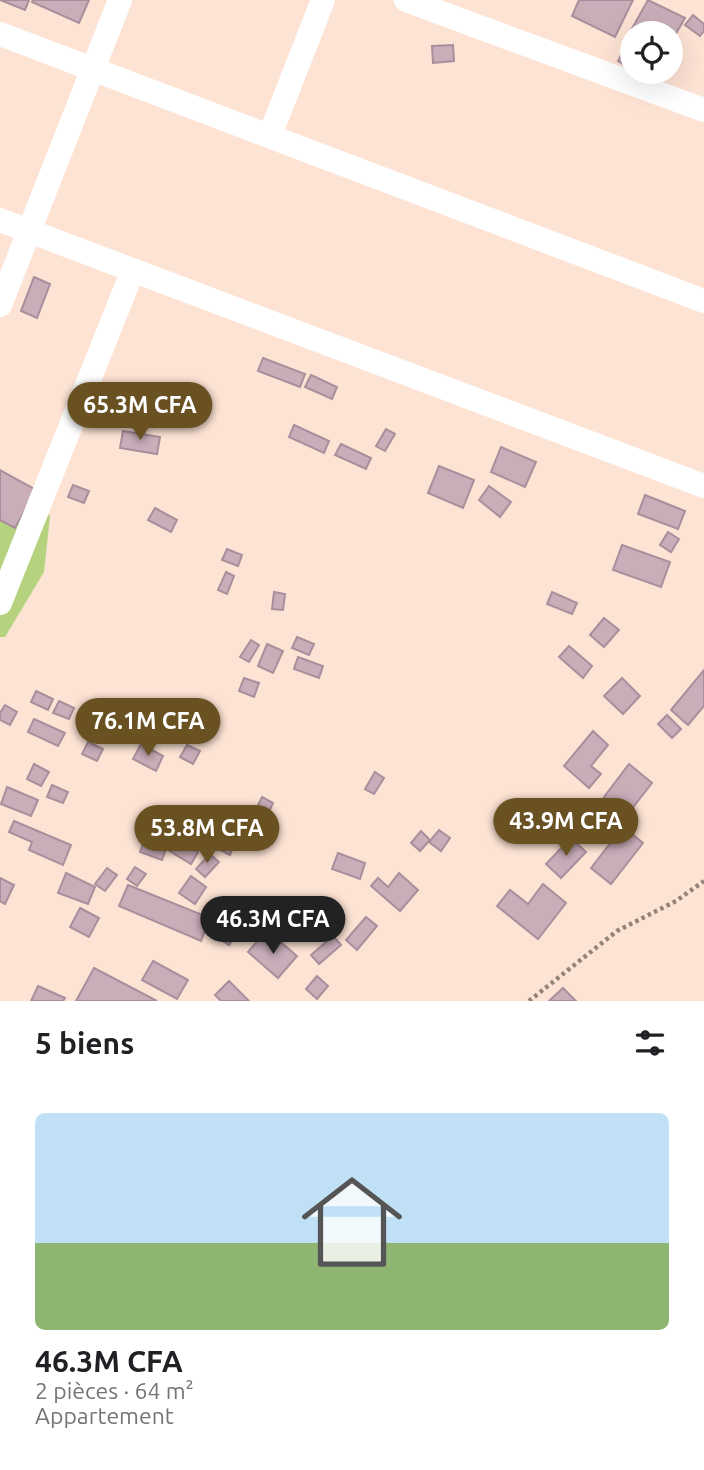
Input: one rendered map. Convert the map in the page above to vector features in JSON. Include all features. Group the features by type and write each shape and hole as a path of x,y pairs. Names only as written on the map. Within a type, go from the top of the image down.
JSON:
{"street":[{"path":"0,304 120,0"},
{"path":"270,135 323,0"},
{"path":"406,0 704,110"},
{"path":"0,34 704,301"},
{"path":"0,220 704,486"},
{"path":"0,603 132,270"}],"path":[{"path":"529,1001 617,931 676,901 704,881"}],"green space":[{"path":"21,495 50,516 44,572 5,637 0,637 0,500"}],"building":[{"path":"0,0 29,0 25,10"},
{"path":"89,0 79,23 32,2"},
{"path":"579,0 633,0 623,21 620,21 615,37 572,16"},
{"path":"648,0 685,18 683,21 636,21"},
{"path":"693,15 704,24 704,31 700,36 685,25"},
{"path":"453,45 454,61 433,63 432,46"},
{"path":"34,277 50,284 37,318 21,311"},
{"path":"263,358 305,374 300,387 258,371"},
{"path":"311,375 337,387 332,399 305,387"},
{"path":"294,425 329,441 324,453 289,437"},
{"path":"386,429 395,434 385,451 376,446"},
{"path":"123,431 160,437 157,454 120,448"},
{"path":"341,444 371,458 366,469 335,455"},
{"path":"501,447 536,462 525,487 491,472"},
{"path":"439,466 474,480 463,508 428,493"},
{"path":"0,470 36,490 15,528 0,520"},
{"path":"73,485 89,491 84,503 68,497"},
{"path":"489,486 511,502 500,517 479,500"},
{"path":"645,495 685,511 678,529 638,514"},
{"path":"155,508 177,520 171,532 148,520"},
{"path":"668,532 679,539 671,552 660,545"},
{"path":"622,545 670,562 661,587 613,570"},
{"path":"227,549 242,555 238,566 222,560"},
{"path":"226,572 234,576 227,594 218,590"},
{"path":"274,592 285,594 283,610 272,609"},
{"path":"552,592 577,603 572,614 547,604"},
{"path":"604,618 619,630 604,647 590,635"},
{"path":"297,637 314,644 309,655 292,648"},
{"path":"251,640 259,645 249,662 240,657"},
{"path":"267,644 283,651 273,673 258,666"},
{"path":"569,646 592,666 583,678 559,657"},
{"path":"298,657 323,666 319,678 294,669"},
{"path":"704,670 704,706 688,725 671,710"},
{"path":"244,678 259,683 254,697 239,691"},
{"path":"622,678 640,696 623,714 604,696"},
{"path":"36,691 53,699 48,710 31,702"},
{"path":"59,701 74,708 69,719 53,713"},
{"path":"5,705 17,712 10,725 0,720 0,713"},
{"path":"667,715 681,729 672,738 658,724"},
{"path":"34,719 65,733 58,746 28,732"},
{"path":"593,731 608,745 591,766 601,774 589,788 564,766"},
{"path":"88,742 103,749 97,761 82,754"},
{"path":"141,744 163,756 156,771 133,759"},
{"path":"187,745 200,751 193,764 180,757"},
{"path":"34,764 49,772 41,786 27,779"},
{"path":"629,764 652,783 627,815 604,797"},
{"path":"375,772 384,778 374,794 365,789"},
{"path":"52,785 68,792 63,803 47,797"},
{"path":"7,787 38,800 31,816 1,804"},
{"path":"262,797 273,803 265,821 253,815"},
{"path":"160,806 179,813 173,831 153,824"},
{"path":"14,821 71,845 63,865 29,850 32,842 9,832"},
{"path":"623,827 643,843 611,884 591,868"},
{"path":"148,830 170,838 162,860 140,852"},
{"path":"439,830 450,838 441,851 429,842"},
{"path":"421,831 430,840 420,851 411,843"},
{"path":"227,832 237,837 230,855 220,850"},
{"path":"571,838 586,852 561,878 546,864"},
{"path":"175,839 198,852 191,864 168,850"},
{"path":"338,853 365,863 360,879 332,869"},
{"path":"210,854 219,862 205,877 196,869"},
{"path":"135,867 146,874 137,886 127,879"},
{"path":"107,868 117,875 105,891 95,884"},
{"path":"66,873 95,887 88,904 58,893"},
{"path":"399,873 418,890 400,911 371,886 378,878 388,887"},
{"path":"191,876 206,887 195,904 179,893"},
{"path":"0,878 14,885 5,904 0,901"},
{"path":"543,884 566,903 538,939 497,906 510,890 528,904"},
{"path":"128,885 210,918 201,941 119,906"},
{"path":"80,908 99,918 89,937 70,927"},
{"path":"366,917 377,926 357,950 346,940"},
{"path":"227,924 238,931 229,945 218,938"},
{"path":"333,936 341,945 319,964 311,955"},
{"path":"260,938 270,946 276,938 297,956 278,978 248,952"},
{"path":"153,961 188,980 177,999 142,980"},
{"path":"94,968 157,1001 76,1001"},
{"path":"317,976 328,986 317,999 306,989"},
{"path":"229,981 249,1001 221,1001 215,995"},
{"path":"38,986 65,998 63,1001 31,1001"},
{"path":"563,988 576,1001 549,1001"}]}
